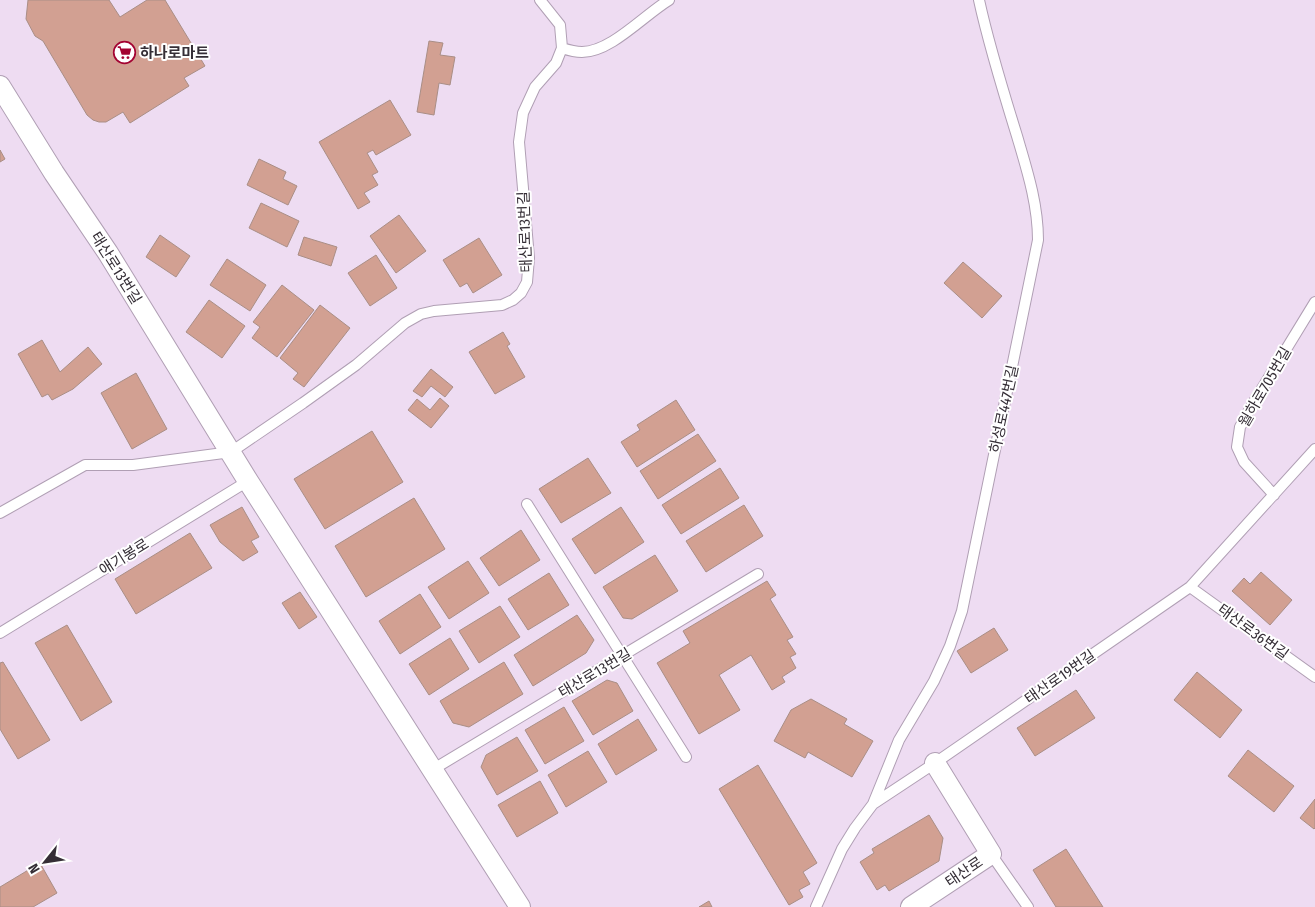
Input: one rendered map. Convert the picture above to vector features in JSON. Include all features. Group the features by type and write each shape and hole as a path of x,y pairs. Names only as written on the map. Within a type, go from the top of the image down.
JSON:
{"street":[{"name":"태산로13번길","path":"0,86 54,173 108,253 248,481 520,907"},
{"path":"935,763 991,854"},
{"name":"태산로","path":"911,907 991,854"}],"lane":[{"path":"540,0 560,25 562,48 582,52 604,45 624,34 669,0"},
{"name":"하성로447번길","path":"873,804 899,740 934,681 946,655 962,611 1038,240 1038,219 1032,192 979,0"},
{"name":"태산로13번길","path":"230,452 356,366 405,323 421,314 434,311 502,305 513,300 520,293 527,282 529,258 519,142 523,113 535,87 556,62 562,48"},
{"name":"월하로705번길","path":"1274,495 1244,462 1237,447 1240,427 1315,302"},
{"name":"태산로19번길","path":"816,907 842,849 873,804 1190,587 1315,449"},
{"path":"0,513 85,465 133,465 230,452"},
{"name":"애기봉로","path":"0,633 248,481"},
{"path":"527,504 686,757"},
{"name":"태산로13번길","path":"432,770 758,574"},
{"name":"태산로36번길","path":"1190,587 1315,677"},
{"path":"991,854 1028,907"}],"building":[{"name":"하나로마트","path":"28,0 109,0 120,17 147,0 165,0 205,66 184,78 189,86 130,123 123,112 106,122 93,120 87,115 43,41 35,36 26,19"},
{"path":"429,41 443,43 440,55 455,57 450,85 439,83 434,115 417,112"},
{"path":"390,100 411,135 376,155 373,150 367,153 378,172 372,175 378,185 364,193 370,202 358,209 319,142"},
{"path":"0,150 5,159 0,162"},
{"path":"259,159 286,172 283,179 297,186 288,205 247,185"},
{"path":"261,203 299,221 287,247 249,228"},
{"path":"399,215 426,251 396,273 370,236"},
{"path":"160,235 190,256 176,277 146,257"},
{"path":"304,237 337,247 331,266 298,255"},
{"path":"479,238 502,275 473,293 467,283 460,287 443,260"},
{"path":"376,255 397,288 370,306 348,273"},
{"path":"227,259 266,285 250,311 210,285"},
{"path":"963,262 1002,296 982,318 944,283"},
{"path":"282,285 314,310 277,357 252,338 260,327 253,322"},
{"path":"209,300 245,326 222,358 186,332"},
{"path":"320,305 350,328 304,387 293,379 298,373 280,358"},
{"path":"503,332 510,344 507,346 525,377 495,394 469,352"},
{"path":"42,340 60,372 88,347 102,364 73,389 52,400 48,394 42,397 18,354"},
{"path":"431,369 453,387 445,397 431,386 422,397 413,391"},
{"path":"136,373 167,429 132,449 101,393"},
{"path":"440,398 449,406 431,428 408,410 417,399 430,410"},
{"path":"676,400 695,430 637,467 621,442 640,430 637,425"},
{"path":"372,431 403,482 325,529 294,479"},
{"path":"698,434 716,461 658,499 640,471"},
{"path":"588,458 611,493 561,523 539,489"},
{"path":"720,468 739,498 681,534 662,505"},
{"path":"414,498 445,549 366,597 335,546"},
{"path":"744,505 763,536 706,572 686,541"},
{"path":"242,507 259,537 251,541 258,552 243,561 220,542 210,525"},
{"path":"621,507 644,542 595,574 572,539"},
{"path":"521,530 540,560 499,586 480,558"},
{"path":"190,533 212,568 136,614 115,579"},
{"path":"655,555 678,591 632,619 623,618 603,587"},
{"path":"468,561 489,593 449,619 428,587"},
{"path":"1261,572 1292,600 1270,625 1232,591 1244,578 1250,584"},
{"path":"549,573 569,605 528,630 508,599"},
{"path":"767,581 776,595 770,599 793,637 787,640 796,654 790,657 796,668 782,677 785,682 772,690 751,655 719,675 740,710 699,734 657,663 690,643 683,631"},
{"path":"300,592 317,617 299,629 282,603"},
{"path":"420,594 441,627 400,654 379,621"},
{"path":"500,606 520,637 479,663 459,631"},
{"path":"577,615 594,640 586,653 533,686 514,655"},
{"path":"67,625 112,702 81,721 35,643"},
{"path":"994,628 1008,650 971,673 957,651"},
{"path":"450,638 469,669 429,695 409,664"},
{"path":"3,662 50,740 18,759 0,729 0,663"},
{"path":"504,662 523,694 469,727 453,723 440,701"},
{"path":"1197,672 1242,710 1220,738 1174,700"},
{"path":"607,680 617,683 633,711 593,735 572,701"},
{"path":"1076,690 1095,718 1035,756 1017,728"},
{"path":"811,699 847,719 844,724 873,741 852,777 808,752 805,758 774,741 791,710"},
{"path":"564,707 584,741 545,764 525,730"},
{"path":"638,719 657,750 616,775 598,744"},
{"path":"517,737 538,771 497,795 481,767 486,755"},
{"path":"1248,750 1294,786 1274,812 1228,776"},
{"path":"588,751 607,782 566,807 548,775"},
{"path":"758,765 817,863 803,872 810,884 799,890 803,897 789,905 719,789"},
{"path":"540,781 558,813 517,837 498,805"},
{"path":"1315,799 1315,828 1314,829 1300,818"},
{"path":"929,815 943,838 939,861 889,891 885,885 877,890 860,862 874,853 872,849"},
{"path":"1066,849 1103,907 1056,907 1033,870"},
{"path":"40,863 57,893 33,907 0,907 0,887"},
{"path":"709,901 712,907 699,907"}],"place":[{"name":"하나로마트","path":"124,53"}]}
